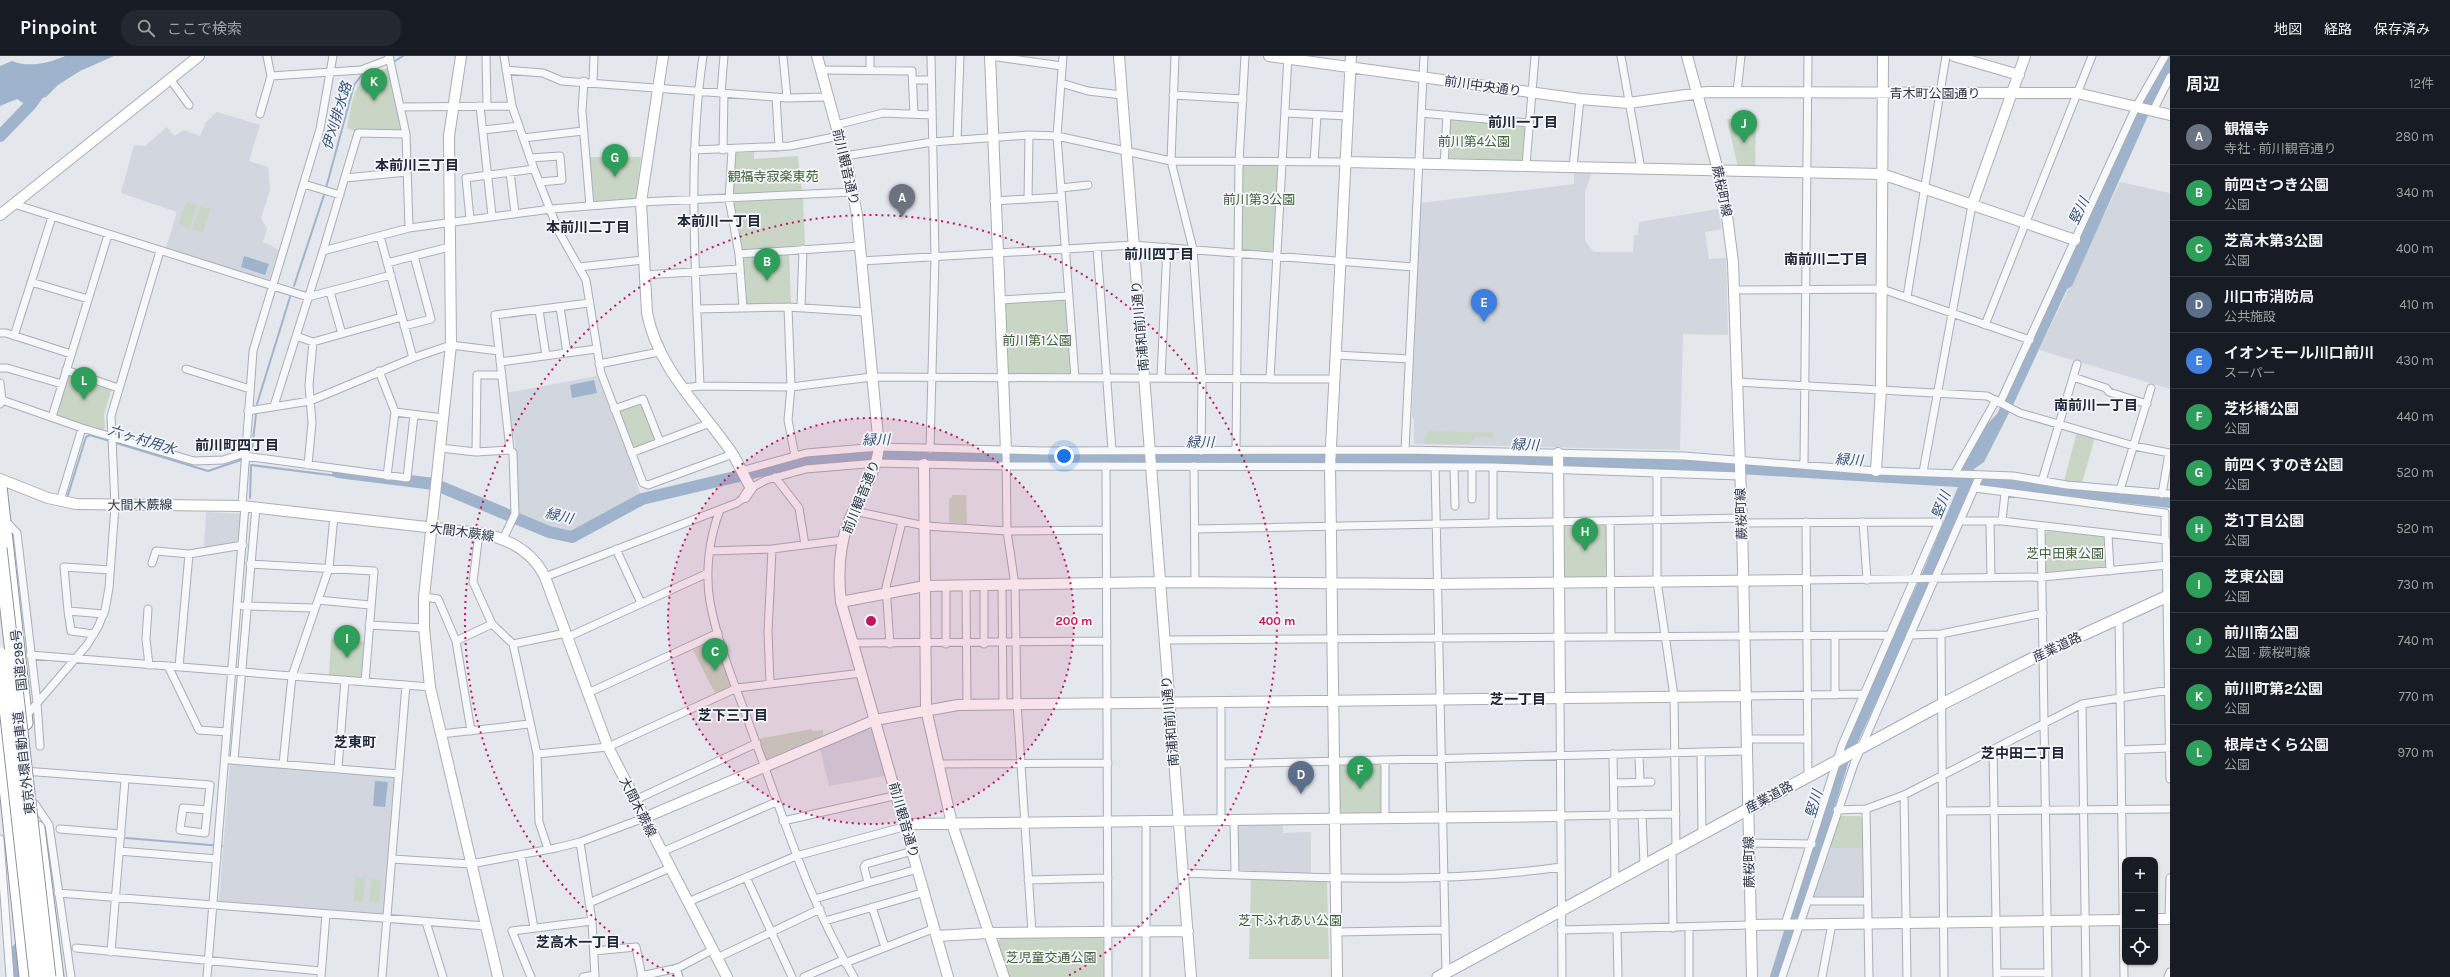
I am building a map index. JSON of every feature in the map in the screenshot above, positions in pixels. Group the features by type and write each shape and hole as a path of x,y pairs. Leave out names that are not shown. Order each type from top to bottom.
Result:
{"highway":[{"name":"国道298号","path":"0,486 35,804 52,893 57,977"},
{"name":"東京外環自動車道","path":"0,548 49,977"},
{"name":"東京外環自動車道","path":"0,654 36,977"},
{"path":"0,730 2,769 26,977"},
{"path":"52,893 62,977"}],"main road":[{"name":"産業道路","path":"1444,976 1561,910 1808,777 1861,746 2043,653 2169,595"}],"street":[{"path":"0,214 200,56"},
{"path":"260,114 271,76 267,56"},
{"path":"207,977 231,671 243,545 245,454 253,410 250,389 253,351 320,129 332,72 333,56"},
{"path":"461,56 452,106 449,136 451,345 424,597 424,628 430,687 498,977"},
{"path":"486,56 483,130 492,216"},
{"path":"504,56 512,106 534,169 559,232 586,280 599,364 614,409 643,483 648,485 733,454"},
{"path":"593,82 594,56"},
{"path":"664,56 641,202 647,313 651,331 659,352 683,388 733,454 751,488"},
{"path":"700,386 692,200 698,91 703,56"},
{"path":"723,150 722,93 724,56"},
{"path":"783,56 787,98"},
{"name":"前川観音通り","path":"817,56 853,192 860,246 878,455 843,540 839,575 841,602 914,851 948,977"},
{"path":"870,56 870,69"},
{"path":"930,56 935,257 930,449"},
{"path":"957,140 960,56"},
{"path":"1032,933 1023,823 1017,703 1015,584 1007,531 1006,450 1000,300 991,137 990,56 1062,66"},
{"path":"1063,56 1057,136 1075,378"},
{"name":"南浦和前川通り","path":"1119,56 1191,977"},
{"path":"1175,56 1171,161 1193,249 1202,378 1201,451"},
{"path":"1236,450 1239,162 1245,56"},
{"name":"前川中央通り","path":"1269,56 1288,57 1531,93 1629,104 1665,100 1698,93"},
{"path":"1337,977 1330,466 1352,56"},
{"path":"1405,450 1424,56"},
{"path":"1526,165 1535,56"},
{"path":"1621,56 1641,169"},
{"name":"蕨桜町線","path":"1687,56 1718,170 1731,235 1735,290 1745,636 1746,751 1752,977"},
{"path":"1737,92 1741,56"},
{"path":"1804,464 1805,172 1808,56"},
{"path":"1876,470 1881,389 1883,56"},
{"path":"1907,297 1946,56"},
{"path":"1954,56 2019,75"},
{"path":"1924,472 1972,205 2025,56"},
{"path":"1985,325 2092,56"},
{"path":"1955,473 1998,401 2030,340 2075,240 2138,107 2165,56"},
{"path":"1270,379 1288,57"},
{"path":"271,76 361,70 389,58 406,134 409,228"},
{"path":"821,70 870,69 912,72 914,114"},
{"path":"506,70 543,73 562,81 584,81 787,98 828,97"},
{"path":"2152,110 2170,78"},
{"path":"170,79 189,105"},
{"path":"913,80 931,80"},
{"path":"584,81 582,109 583,131 590,206"},
{"path":"1061,83 1088,92 1122,95"},
{"name":"青木町公園通り","path":"1698,93 2077,93 2170,115"},
{"path":"1173,95 1243,99"},
{"path":"776,97 779,147"},
{"path":"1573,167 1580,99"},
{"path":"401,107 512,106"},
{"path":"1285,113 1348,116"},
{"path":"1421,113 1529,123"},
{"path":"836,125 874,115 932,115"},
{"path":"1314,162 1317,115"},
{"path":"1444,164 1447,115"},
{"path":"483,130 519,126"},
{"path":"523,138 583,131"},
{"path":"274,406 323,251 358,133 406,134"},
{"path":"844,156 932,142 1029,135 1057,136 1171,161 1419,163 1882,174 2075,240"},
{"path":"1028,199 1029,135"},
{"path":"694,150 732,150 790,146 839,136"},
{"path":"732,150 729,199 739,254 743,308"},
{"path":"530,158 560,156 562,180 540,182"},
{"path":"470,219 466,178 534,169"},
{"path":"345,178 407,172"},
{"path":"510,172 515,214"},
{"path":"304,184 340,195"},
{"path":"1061,188 1088,185"},
{"path":"323,251 409,228 551,209 641,202 853,192"},
{"path":"994,201 1062,198"},
{"path":"14,204 108,235 308,297 390,275"},
{"path":"14,336 52,217"},
{"path":"52,417 108,235"},
{"path":"380,236 413,358"},
{"path":"861,261 1133,245 1413,267"},
{"path":"739,254 803,248 860,246"},
{"path":"388,263 449,247"},
{"path":"1097,247 1112,450"},
{"path":"1161,378 1167,247"},
{"path":"802,307 803,248"},
{"path":"26,716 77,659 94,634 104,614 110,570 115,506 111,416 118,388 160,251"},
{"path":"404,326 431,319 414,256"},
{"path":"579,267 643,260"},
{"path":"644,275 740,269"},
{"path":"31,282 88,299"},
{"path":"1735,290 1882,289 2030,340"},
{"path":"330,292 342,334"},
{"path":"1000,300 1069,296"},
{"path":"503,539 513,517 513,453 510,450 495,315 589,303"},
{"path":"560,307 567,353"},
{"path":"788,307 791,387 788,420 795,456"},
{"path":"697,309 802,307 866,312"},
{"path":"539,310 546,356"},
{"path":"296,336 313,342 402,317"},
{"path":"0,333 71,354"},
{"path":"308,465 312,423 309,385 313,342"},
{"path":"253,410 310,401 380,371 451,345 499,351"},
{"path":"500,362 596,349"},
{"path":"599,364 659,352"},
{"path":"1336,355 1409,359"},
{"path":"2042,481 2077,364"},
{"path":"0,368 8,368 62,384"},
{"path":"186,369 250,389"},
{"path":"66,370 118,388"},
{"path":"380,371 395,412 387,476"},
{"path":"476,452 477,375 502,375"},
{"path":"683,388 700,386 791,387 872,377 1334,379"},
{"path":"2073,377 2106,388 2108,392 2146,404"},
{"path":"743,474 795,456 830,450 878,455 924,464 1006,466 1151,465 1493,467 1657,473 1804,464 1876,470 1955,473 2166,494 2170,453 2134,446 2014,410 1986,396 1737,382"},
{"path":"0,383 1,402 194,461 223,460 245,454 308,465 407,478 414,415"},
{"path":"2120,490 2152,388"},
{"path":"614,409 643,399 660,442"},
{"path":"395,412 443,418"},
{"path":"632,453 710,423"},
{"path":"60,501 82,428"},
{"path":"440,448 476,452 510,450"},
{"path":"545,576 737,503 745,497 751,488 775,477 806,469 878,455 930,449 1149,451 1405,450 1558,453 1740,468"},
{"path":"1558,453 1562,977"},
{"path":"924,464 926,709 952,824 1004,977"},
{"path":"1106,466 1108,977"},
{"path":"1194,466 1195,582"},
{"path":"1435,467 1442,759 1443,876 1446,930 1444,976"},
{"path":"1454,467 1455,506"},
{"path":"1472,467 1472,499"},
{"path":"1493,467 1493,523"},
{"path":"1657,473 1657,582 1674,696 1676,814 1673,928"},
{"path":"1792,924 1808,901 1837,810 1861,746 1960,522 1979,475"},
{"path":"775,477 799,508 805,545"},
{"name":"大間木蕨線","path":"0,479 60,501 86,505 115,506 173,504 244,506 479,533 503,539 529,555 545,576 608,747 727,977"},
{"path":"1975,486 2005,493 2060,498 2165,513 2169,595 2170,779"},
{"path":"2002,522 2005,493"},
{"path":"234,760 246,606 256,507"},
{"path":"720,510 712,530 708,573 710,601 725,659 757,743 776,802 796,856 844,961 854,977"},
{"path":"854,511 925,526 1007,531 1106,530"},
{"path":"282,764 292,676 314,608 329,568 334,516"},
{"path":"4,519 17,533 30,655 37,703 40,746"},
{"path":"1195,529 1657,520 1939,522 1864,694 1838,760 1812,844 1792,924 1782,977"},
{"path":"1610,521 1611,637"},
{"path":"1990,521 1991,578"},
{"path":"890,644 886,587 902,522"},
{"path":"1806,522 1806,696 1808,777"},
{"path":"1863,522 1866,580"},
{"path":"1960,522 2002,522 2167,541"},
{"path":"1993,749 1997,975 2048,975 2043,724 2042,527"},
{"path":"479,533 473,582 492,624 513,644 529,724 537,754 539,822 548,849"},
{"path":"2108,534 2110,571"},
{"path":"710,551 772,550 843,540"},
{"path":"152,563 156,551 190,554 243,545"},
{"path":"616,549 641,603"},
{"path":"770,683 768,632 772,550"},
{"path":"179,667 190,554"},
{"path":"250,564 374,571 370,605 365,682"},
{"path":"841,602 925,586 946,585 1106,584 1160,582 1332,582 1438,584 1743,580 1914,580 2042,577 2168,565"},
{"path":"94,634 71,632 64,567 110,570"},
{"path":"513,644 567,635 708,573"},
{"path":"946,585 946,644"},
{"path":"966,585 967,705"},
{"path":"984,585 984,644"},
{"path":"1002,585 1003,704"},
{"path":"424,597 438,599 456,641 471,731"},
{"path":"318,600 370,605"},
{"path":"237,606 314,608"},
{"path":"148,609 146,638 149,665"},
{"path":"68,611 104,614"},
{"path":"1910,636 1941,634 2043,613"},
{"path":"2119,618 2124,893"},
{"path":"456,641 492,624"},
{"path":"369,625 424,628"},
{"path":"588,693 718,633"},
{"path":"1941,634 1942,773 1944,811 1944,977"},
{"path":"1164,640 1890,635"},
{"path":"1835,636 1836,695"},
{"path":"853,644 984,644 1107,641"},
{"path":"30,655 430,687"},
{"path":"168,666 199,730 227,732"},
{"path":"537,754 608,747 737,688 770,683 862,674"},
{"path":"338,768 345,680"},
{"path":"382,977 406,685"},
{"path":"1837,810 1866,809 1904,795 1942,773 2082,704 2169,690"},
{"path":"392,859 471,864 580,842 644,818 875,720 926,709 967,705 1017,703 1806,696 1864,694"},
{"path":"1221,701 1221,820"},
{"path":"2082,704 2086,977"},
{"path":"441,734 529,724"},
{"path":"1746,739 1807,739"},
{"path":"635,800 757,743"},
{"path":"2121,750 2170,748"},
{"path":"1221,764 1746,751"},
{"path":"1701,752 1702,834"},
{"path":"1613,754 1615,881"},
{"path":"1639,754 1640,782"},
{"path":"224,759 399,774"},
{"path":"1385,760 1385,817"},
{"path":"939,764 1108,763"},
{"path":"2,769 222,787"},
{"path":"111,952 125,780"},
{"path":"1614,783 1651,782"},
{"path":"207,810 182,808 180,830 206,833 210,785"},
{"path":"783,821 898,795"},
{"path":"1904,795 1907,977"},
{"path":"662,852 776,802"},
{"path":"1866,809 1868,977"},
{"path":"1944,811 2122,811 2170,809"},
{"path":"1642,814 1644,866"},
{"path":"688,902 796,856 906,825 1676,814"},
{"path":"1234,820 1235,875"},
{"path":"1146,821 1146,977"},
{"path":"60,829 121,834"},
{"path":"0,839 4,950 10,977"},
{"path":"580,842 592,921 595,976 582,977"},
{"path":"1749,843 1812,844"},
{"path":"119,851 216,859"},
{"path":"868,883 864,867 866,864 914,851"},
{"path":"521,855 534,928"},
{"path":"1183,873 1335,877 1508,875 1561,867"},
{"path":"589,903 670,868"},
{"path":"815,898 918,869"},
{"path":"746,877 792,977"},
{"path":"1028,880 1108,878"},
{"path":"2158,919 2170,919 2170,878"},
{"path":"825,921 925,892"},
{"path":"71,977 52,893 486,926"},
{"path":"1808,901 1867,901"},
{"path":"872,907 885,947"},
{"path":"594,951 636,947 642,976 676,968 714,954 820,909"},
{"path":"76,948 321,974 326,914"},
{"path":"1561,930 1689,928 1792,924 2122,920"},
{"path":"532,977 512,931 592,921"},
{"path":"426,922 443,977"},
{"path":"1822,977 1832,924"},
{"path":"1689,928 1689,977"},
{"path":"1617,929 1618,977"},
{"path":"2124,929 2124,977"},
{"path":"1336,932 1446,930"},
{"path":"804,977 821,974 844,961 936,932 1108,933 1188,931"},
{"path":"676,968 679,977"},
{"path":"2168,977 2170,972"}],"shaded area":[{"path":"217,112 260,125 249,161 268,167 270,190 261,218 267,228 263,242 279,250 269,280 166,248 177,212 121,193 134,145 145,146 167,127 174,136 184,130 200,136 206,122"},
{"path":"1592,171 1585,192 1585,241 1594,252 1633,252 1634,235 1638,235 1639,222 1718,209 1722,229 1705,232 1709,259 1726,258 1728,335 1683,334 1680,450 1414,444 1414,420 1412,416 1420,203 1574,184 1574,172"},
{"path":"2120,182 2170,193 2170,389 2039,350"},
{"path":"597,376 638,480 636,481 641,496 572,534 550,529 517,516 515,441 511,427 507,393"},
{"path":"206,512 244,514 241,544 204,548"},
{"path":"868,729 872,731 885,776 829,786 820,748"},
{"path":"230,762 396,777 385,914 219,901"},
{"path":"1237,824 1283,824 1283,833 1311,832 1311,874 1237,872"},
{"path":"1828,848 1864,848 1865,897 1812,899"}],"green space":[{"path":"389,68 402,128 400,131 355,131 347,128 353,97 361,82 377,71"},
{"name":"前川第4公園","path":"1450,119 1522,125 1525,129 1522,159 1519,162 1447,160"},
{"path":"1727,119 1756,119 1755,167 1738,167"},
{"name":"観福寺寂楽東苑","path":"754,152 754,159 798,156 802,193 731,195 733,156 736,153"},
{"path":"589,157 641,157 636,197 633,200 592,202"},
{"name":"前川第3公園","path":"1246,164 1276,165 1279,169 1274,249 1270,252 1244,250 1240,245 1241,168"},
{"path":"803,198 805,245 744,251 741,249 733,204 734,202"},
{"path":"186,202 197,205 190,228 179,224"},
{"path":"200,206 210,209 203,232 192,229"},
{"path":"789,253 791,304 746,304 742,260 744,257"},
{"name":"前川第1公園","path":"1063,300 1066,303 1072,373 1069,376 1010,376 1006,372 1003,308 1007,303"},
{"path":"71,374 112,388 104,415 105,428 103,430 57,416 68,375"},
{"path":"640,401 657,440 637,448 632,447 619,411"},
{"path":"1428,431 1494,433 1493,438 1476,437 1469,444 1427,444 1424,443"},
{"path":"2077,432 2095,437 2082,483 2064,481"},
{"path":"952,495 966,495 967,524 949,522 949,498 952,498"},
{"path":"1566,523 1605,523 1607,525 1608,574 1604,578 1566,579 1562,576 1562,527"},
{"name":"芝中田東公園","path":"2048,531 2105,537 2108,566 2048,573 2045,571 2045,534"},
{"path":"334,638 365,642 362,677 330,676 331,640"},
{"path":"713,638 717,640 732,683 731,686 715,693 693,650"},
{"path":"812,729 812,731 823,730 823,736 767,759 765,758 758,739"},
{"path":"1379,764 1382,766 1381,814 1342,814 1338,810 1338,768 1341,765"},
{"path":"1840,816 1860,816 1864,820 1864,848 1828,848 1837,819"},
{"path":"355,877 366,878 363,902 353,901"},
{"path":"371,879 381,880 379,903 369,902"},
{"name":"芝下ふれあい公園","path":"1251,879 1327,881 1329,959 1249,959"},
{"name":"芝児童交通公園","path":"1101,937 1103,940 1104,977 1010,977 998,942 1000,938"}],"water":[{"path":"65,56 114,56 80,71 58,85 46,97 23,103 17,99 0,106 0,66 12,61 25,64 38,64"},
{"path":"2167,56 2170,56 2170,72 2155,100 2072,286 2067,289 2013,405 1984,462 1974,469 1966,487 1954,485 1984,427 1997,414 2134,120"},
{"path":"244,256 269,264 265,275 241,267"},
{"path":"594,380 597,393 572,398 570,385"},
{"path":"375,781 388,782 385,807 373,806"}],"waterway":[{"name":"伊刈排水路","path":"395,61 403,56"},
{"name":"伊刈排水路","path":"326,188 354,85 364,72"},
{"path":"0,136 31,104 43,87"},
{"name":"伊刈排水路","path":"294,286 324,195"},
{"name":"伊刈排水路","path":"257,404 290,297"},
{"name":"伊刈排水路","path":"252,450 256,414"},
{"name":"六ヶ村用水","path":"68,495 86,437 90,435 208,471 244,459"},
{"name":"緑川","path":"338,472 434,484 549,532 572,537 642,499 794,463 826,457 873,455 1021,458 1485,459 1657,463 2007,484 2170,502"},
{"path":"250,498 251,465 393,483"},
{"name":"竪川","path":"1776,977 1843,760 1928,575 1969,476"},
{"path":"126,838 222,846"},
{"path":"17,950 19,977"}],"place":[{"name":"前川町第2公園","path":"374,101"},
{"name":"前川南公園","path":"1744,143"},
{"name":"前四くすのき公園","path":"615,177"},
{"name":"観福寺","path":"902,217"},
{"name":"前四さつき公園","path":"767,281"},
{"name":"イオンモール川口前川","path":"1484,322"},
{"name":"根岸さくら公園","path":"84,400"},
{"name":"芝1丁目公園","path":"1585,551"},
{"name":"芝東公園","path":"347,658"},
{"name":"芝高木第3公園","path":"715,671"},
{"name":"芝杉橋公園","path":"1360,789"},
{"name":"川口市消防局","path":"1301,794"}],"district":[{"name":"前川一丁目","path":"1523,122"},
{"name":"本前川三丁目","path":"417,165"},
{"name":"本前川一丁目","path":"719,221"},
{"name":"本前川二丁目","path":"588,227"},
{"name":"前川四丁目","path":"1159,254"},
{"name":"南前川二丁目","path":"1826,259"},
{"name":"南前川一丁目","path":"2096,405"},
{"name":"前川町四丁目","path":"237,445"},
{"name":"芝一丁目","path":"1518,699"},
{"name":"芝下三丁目","path":"733,715"},
{"name":"芝東町","path":"355,742"},
{"name":"芝中田二丁目","path":"2023,753"},
{"name":"芝高木一丁目","path":"578,942"}]}
